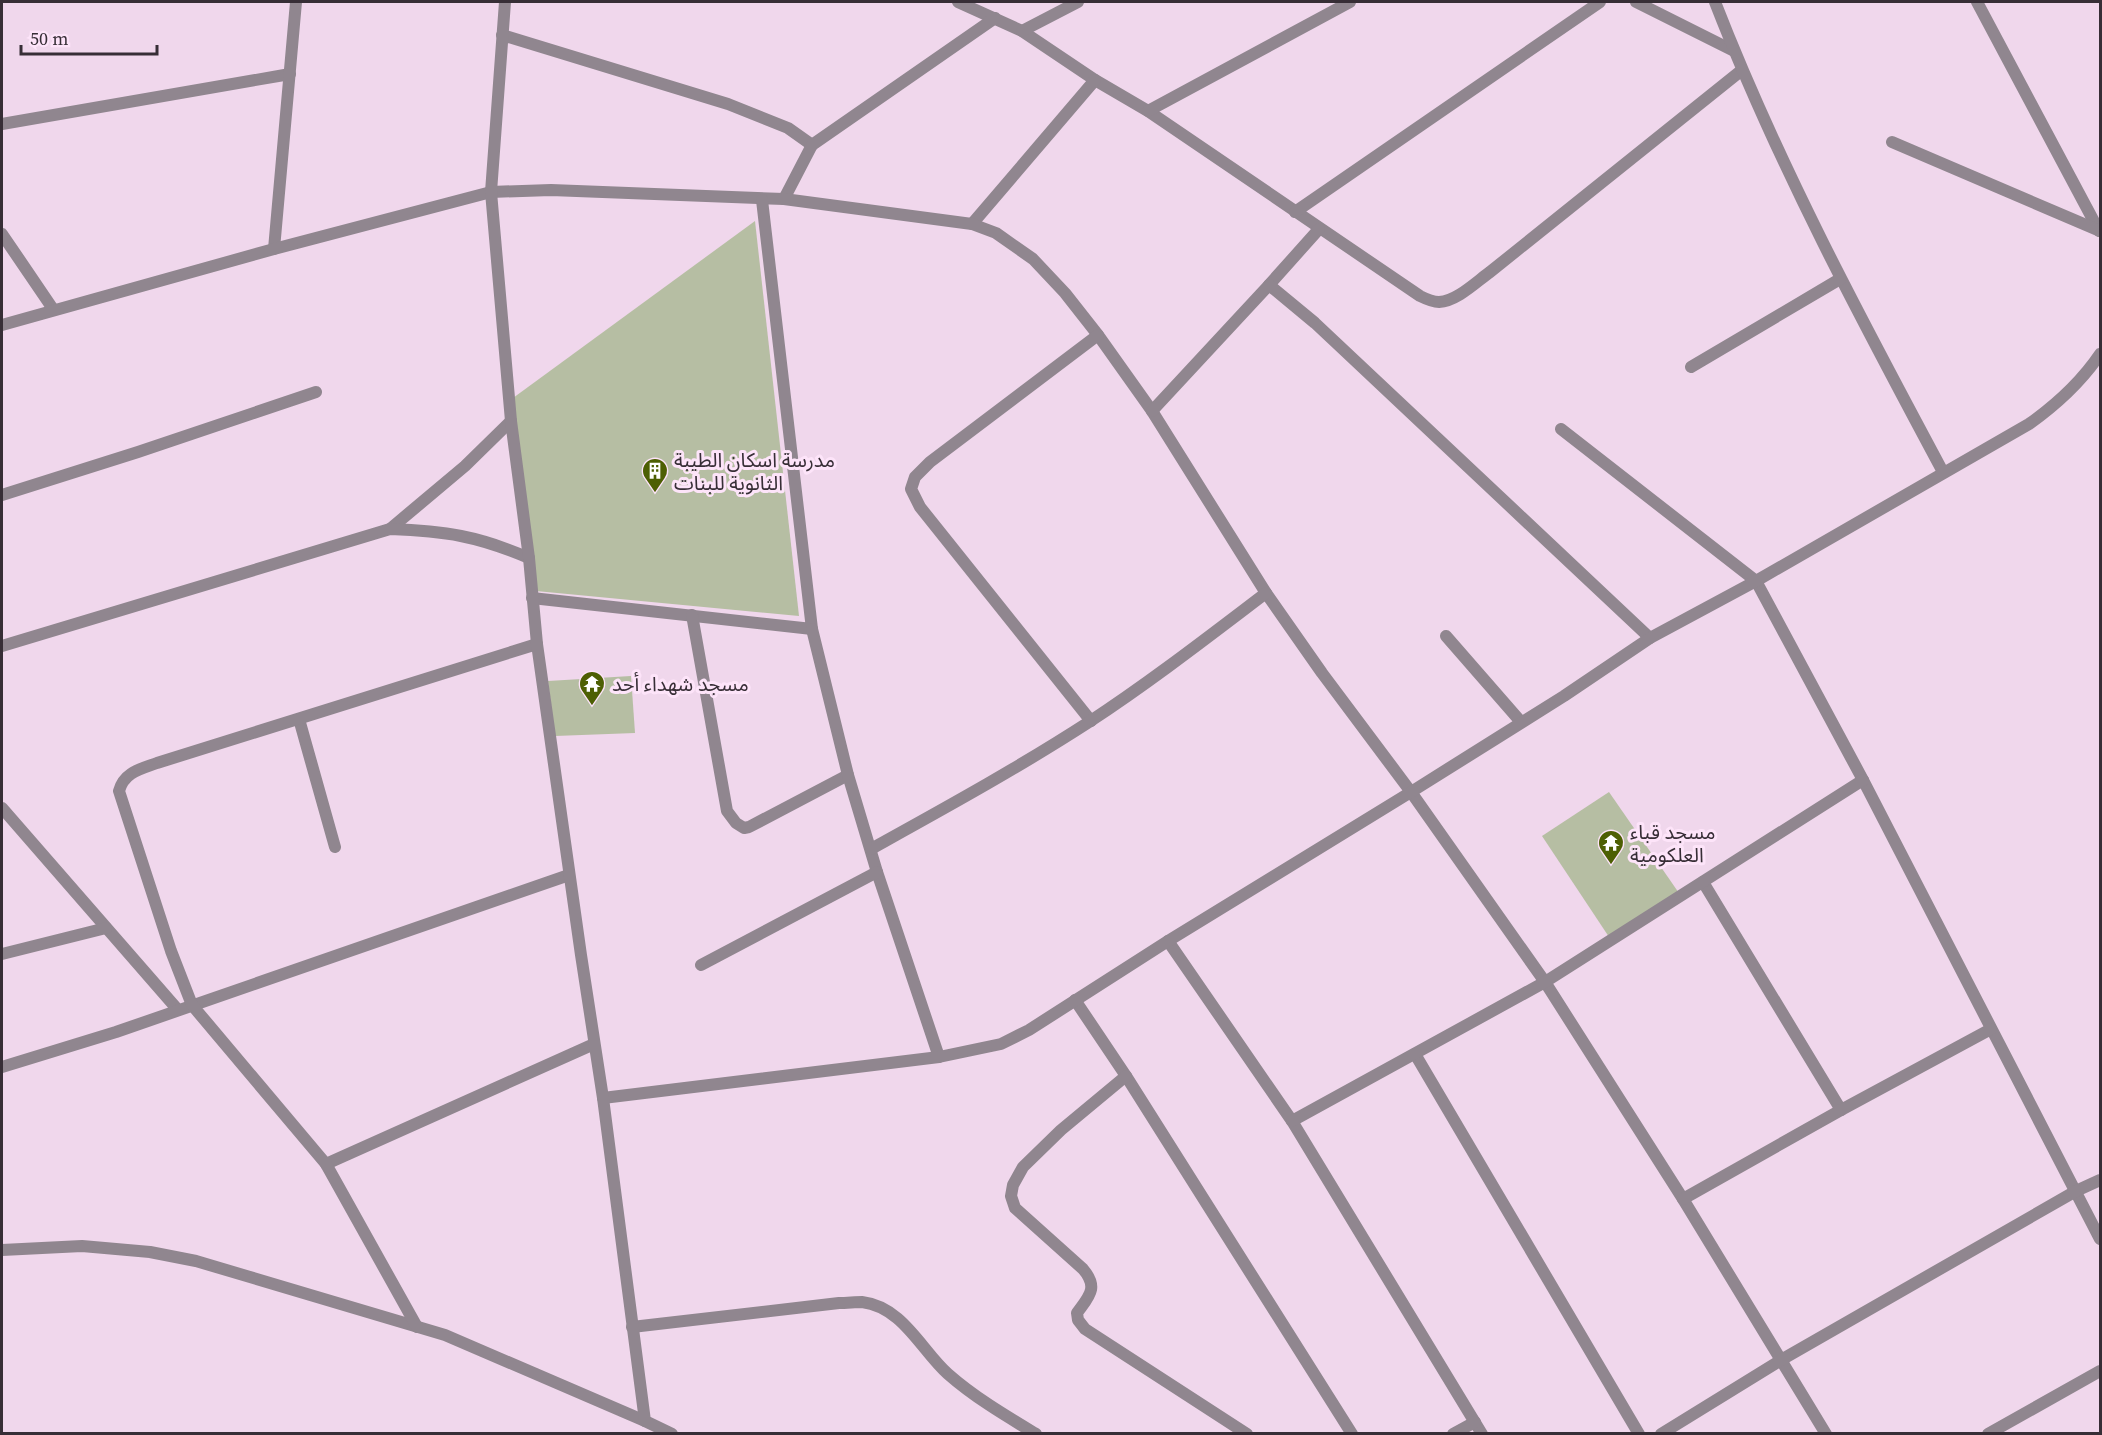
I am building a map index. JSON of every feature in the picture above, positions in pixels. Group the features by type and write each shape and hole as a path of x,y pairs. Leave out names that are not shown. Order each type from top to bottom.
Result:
{"street":[{"path":"274,249 296,2"},
{"path":"505,2 491,192 511,421 537,644 603,1098 645,1421"},
{"path":"958,2 1022,31 1095,80 1148,111 1420,296 1439,302 1452,298 1490,272 1742,70"},
{"path":"1022,31 1078,2"},
{"path":"1148,111 1350,2"},
{"path":"1295,212 1600,2"},
{"path":"1636,2 1734,51"},
{"path":"1715,2 1742,70 1840,279 1943,472"},
{"path":"1977,2 2100,231"},
{"path":"784,199 812,145 995,18"},
{"path":"502,35 728,104 788,128 812,145"},
{"path":"2,124 290,74"},
{"path":"972,224 1095,80"},
{"path":"1892,142 2100,231"},
{"path":"2,325 53,309 491,192 551,190 762,200 784,199 972,224 996,233 1033,259 1065,293 1152,411 1266,593 1322,673 1411,792 1545,982 1683,1199 1826,1434"},
{"path":"762,200 812,629 848,775 939,1057"},
{"path":"1152,411 1319,229"},
{"path":"2,234 53,309"},
{"path":"1690,367 1840,279"},
{"path":"1269,285 1315,322 1650,638"},
{"path":"1091,721 920,507 911,489 915,477 930,462 1098,335"},
{"path":"603,1098 939,1057 1001,1044 1029,1030 1168,941 1411,792 1650,638 1756,581 2029,424 2056,404 2092,366 2100,354"},
{"path":"2,495 315,392"},
{"path":"390,529 465,466 511,421"},
{"path":"1561,429 1756,581 1863,780 2100,1239"},
{"path":"2,646 390,529 463,535 495,544 528,558"},
{"path":"871,849 1091,721 1266,593"},
{"path":"532,598 812,629"},
{"path":"692,615 727,811 736,823 744,828 749,827 848,775"},
{"path":"1446,636 1521,722"},
{"path":"417,1327 326,1164 192,1005 168,942 119,791 122,782 134,772 157,763 537,644"},
{"path":"299,719 335,847"},
{"path":"1292,1121 1545,982 1863,780"},
{"path":"2,808 178,1010"},
{"path":"701,965 878,872"},
{"path":"2,1067 116,1032 569,875"},
{"path":"1703,882 1841,1110"},
{"path":"2,954 106,928"},
{"path":"1168,941 1292,1121 1482,1434"},
{"path":"1075,1000 1126,1076 1352,1434"},
{"path":"1683,1199 1991,1029"},
{"path":"326,1164 594,1044"},
{"path":"1415,1054 1639,1434"},
{"path":"1126,1076 1061,1130 1023,1167 1012,1185 1011,1197 1015,1208 1024,1218 1083,1269 1091,1280 1093,1286 1091,1293 1077,1313 1078,1320 1085,1329 1247,1434"},
{"path":"1661,1434 1781,1360 2076,1191 2100,1180"},
{"path":"2,1250 82,1246 173,1255 466,1343 672,1434"},
{"path":"632,1327 839,1303 862,1302 876,1305 898,1319 949,1375 1036,1434"},
{"path":"1988,1434 2100,1371"},
{"path":"1453,1434 1475,1422"}],"building":[{"name":"مدرسة اسكان الطيبة الثانوية للبنات","path":"755,221 799,616 536,591 513,398"},
{"name":"مسجد شهداء أحد","path":"631,676 635,733 555,736 548,681"},
{"name":"مسجد قباء العلكومية","path":"1609,792 1681,896 1611,940 1542,836"}],"place":[{"name":"مدرسة اسكان الطيبة الثانوية للبنات","path":"655,494"},
{"name":"مسجد شهداء أحد","path":"592,707"},
{"name":"مسجد قباء العلكومية","path":"1611,866"}]}
